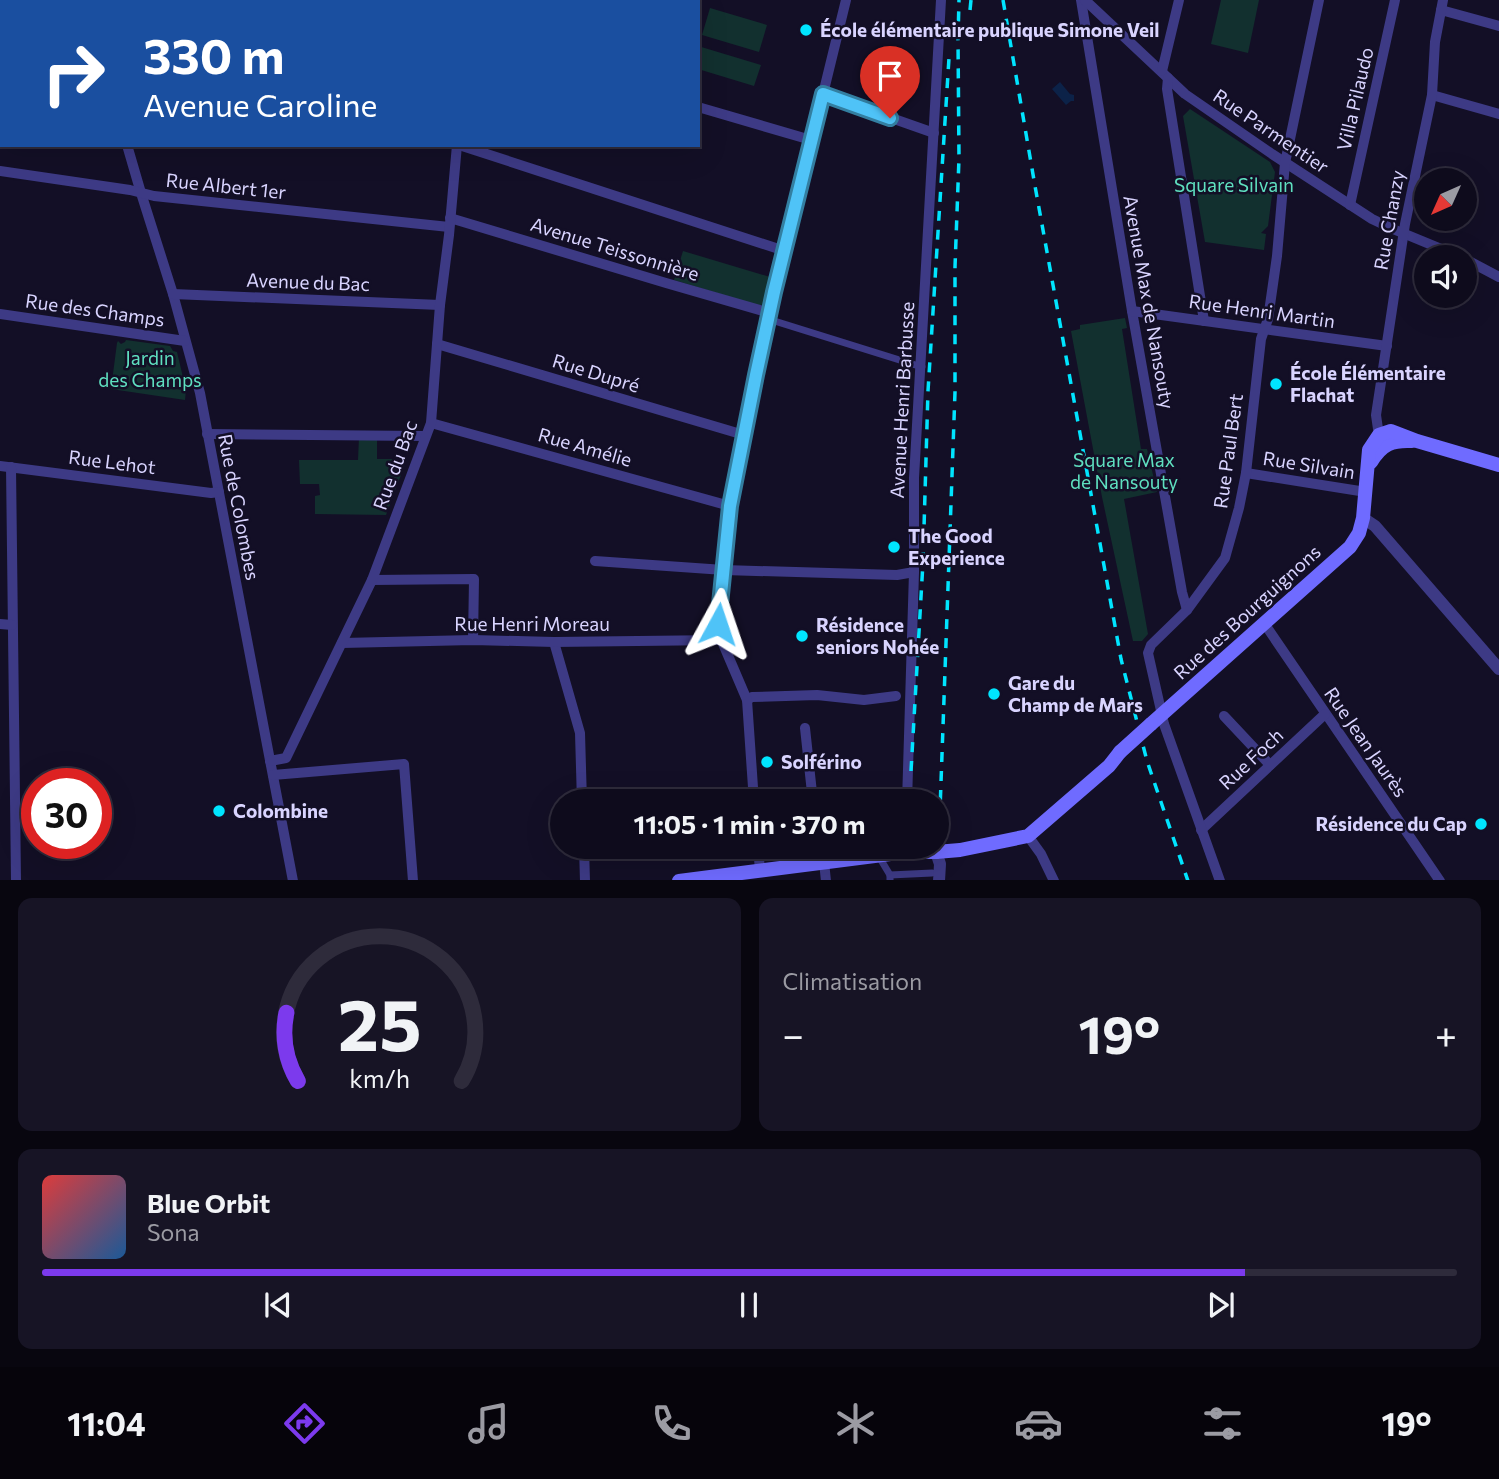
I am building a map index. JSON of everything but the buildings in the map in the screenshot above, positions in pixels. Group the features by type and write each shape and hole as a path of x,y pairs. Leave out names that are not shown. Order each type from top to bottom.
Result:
{"main road":[{"path":"1382,440 1417,441 1499,465"},
{"name":"Rue des Bourguignons","path":"937,867 951,851 1028,836 1350,547 1359,533 1363,518 1368,467 1382,440"},
{"name":"Rue des Bourguignons","path":"678,880 769,873 843,859"}],"street":[{"path":"753,789 747,700 718,632 730,506 769,316 846,0"},
{"name":"Avenue Henri Barbusse","path":"907,789 914,478 941,0"},
{"name":"Rue Parmentier","path":"1083,0 1185,94 1372,219 1431,245"},
{"name":"Avenue Max de Nansouty","path":"1083,0 1132,312 1179,579 1187,610"},
{"path":"1179,0 1165,74 1204,321"},
{"name":"Rue Paul Bert","path":"1156,720 1148,649 1187,610 1225,558 1239,508 1246,473 1261,339 1268,319 1277,256 1285,163 1319,0"},
{"name":"Villa Pilaudo","path":"1350,205 1395,0"},
{"path":"1442,5 1499,26"},
{"name":"Rue Chanzy","path":"1382,440 1376,415 1404,234 1432,95 1435,42 1442,5"},
{"path":"823,94 934,133"},
{"path":"1432,95 1499,114"},
{"path":"700,108 811,140"},
{"name":"Rue de Colombes","path":"128,147 173,293 200,393 293,880"},
{"name":"Rue du Bac","path":"286,758 372,579 431,423 440,305 458,147"},
{"path":"464,147 785,251"},
{"name":"Rue Albert 1er","path":"0,171 154,196 449,223"},
{"name":"Avenue Teissonnière","path":"449,223 666,283 769,316"},
{"name":"Rue Parmentier","path":"1477,265 1499,277"},
{"name":"Avenue du Bac","path":"173,293 440,305"},
{"name":"Rue Henri Martin","path":"1132,312 1387,346"},
{"name":"Rue des Champs","path":"0,314 185,341"},
{"path":"769,316 922,367"},
{"name":"Rue Dupré","path":"437,344 744,435"},
{"name":"Rue Amélie","path":"431,423 730,506"},
{"path":"207,434 424,436"},
{"path":"5,466 12,625 16,880"},
{"name":"Rue Lehot","path":"5,466 219,492"},
{"name":"Rue Silvain","path":"1246,473 1366,492"},
{"path":"1363,518 1375,526 1499,669"},
{"path":"595,561 724,570 898,575 914,572"},
{"path":"372,579 474,579 473,640"},
{"name":"Rue Jean Jaurès","path":"1264,623 1440,880"},
{"path":"0,624 12,625"},
{"name":"Rue Henri Moreau","path":"342,643 721,640"},
{"path":"554,642 580,733 582,789"},
{"path":"747,700 752,697 817,695 864,700 896,696"},
{"name":"Rue Foch","path":"1201,830 1325,714"},
{"path":"1224,716 1270,765"},
{"path":"1156,720 1220,880"},
{"path":"805,728 812,789"},
{"path":"270,761 286,758 288,767 293,772"},
{"path":"273,775 404,764 413,880"},
{"path":"1028,836 1041,853 1054,880"},
{"path":"584,859 585,880"},
{"path":"821,859 826,880"},
{"path":"881,860 890,878 911,877 937,867"}],"green space":[{"path":"1221,0 1259,0 1248,53 1211,44"},
{"path":"710,8 767,25 759,52 702,35"},
{"path":"700,47 761,65 754,86 700,70"},
{"name":"Square Silvain","path":"1190,109 1270,162 1275,172 1268,226 1261,233 1266,234 1264,250 1205,242 1183,116"},
{"path":"683,251 770,277 764,303 760,306 674,280"},
{"name":"Square Max de Nansouty","path":"1125,318 1127,328 1122,329 1141,449 1147,449 1157,492 1124,499 1148,634 1142,641 1133,641 1102,497 1071,331 1080,329 1080,325"},
{"name":"Jardin des Champs","path":"126,340 170,346 177,352 186,390 185,400 111,389 117,343 118,341 121,344"},
{"path":"359,437 377,437 377,459 407,459 386,515 315,514 315,496 320,495 319,484 300,484 299,460 358,460"}],"water":[{"path":"1060,82 1074,95 1074,101 1066,105 1052,89"}],"railway":[{"path":"941,789 955,392 959,0"},
{"path":"970,10 971,0"},
{"path":"1003,0 1121,659 1147,761 1188,880"},
{"path":"911,771 923,562 928,391 949,58"}],"place":[{"name":"École élémentaire publique Simone Veil","path":"806,30"},
{"name":"École Élémentaire Flachat","path":"1276,384"},
{"name":"The Good Experience","path":"894,547"},
{"name":"Résidence seniors Nohée","path":"802,636"},
{"name":"Gare du Champ de Mars","path":"994,694"},
{"name":"Solférino","path":"767,762"},
{"name":"Colombine","path":"219,811"},
{"name":"Résidence du Cap","path":"1481,824"}],"route":[{"path":"718,624 730,506 774,292 823,94 890,118"}]}
